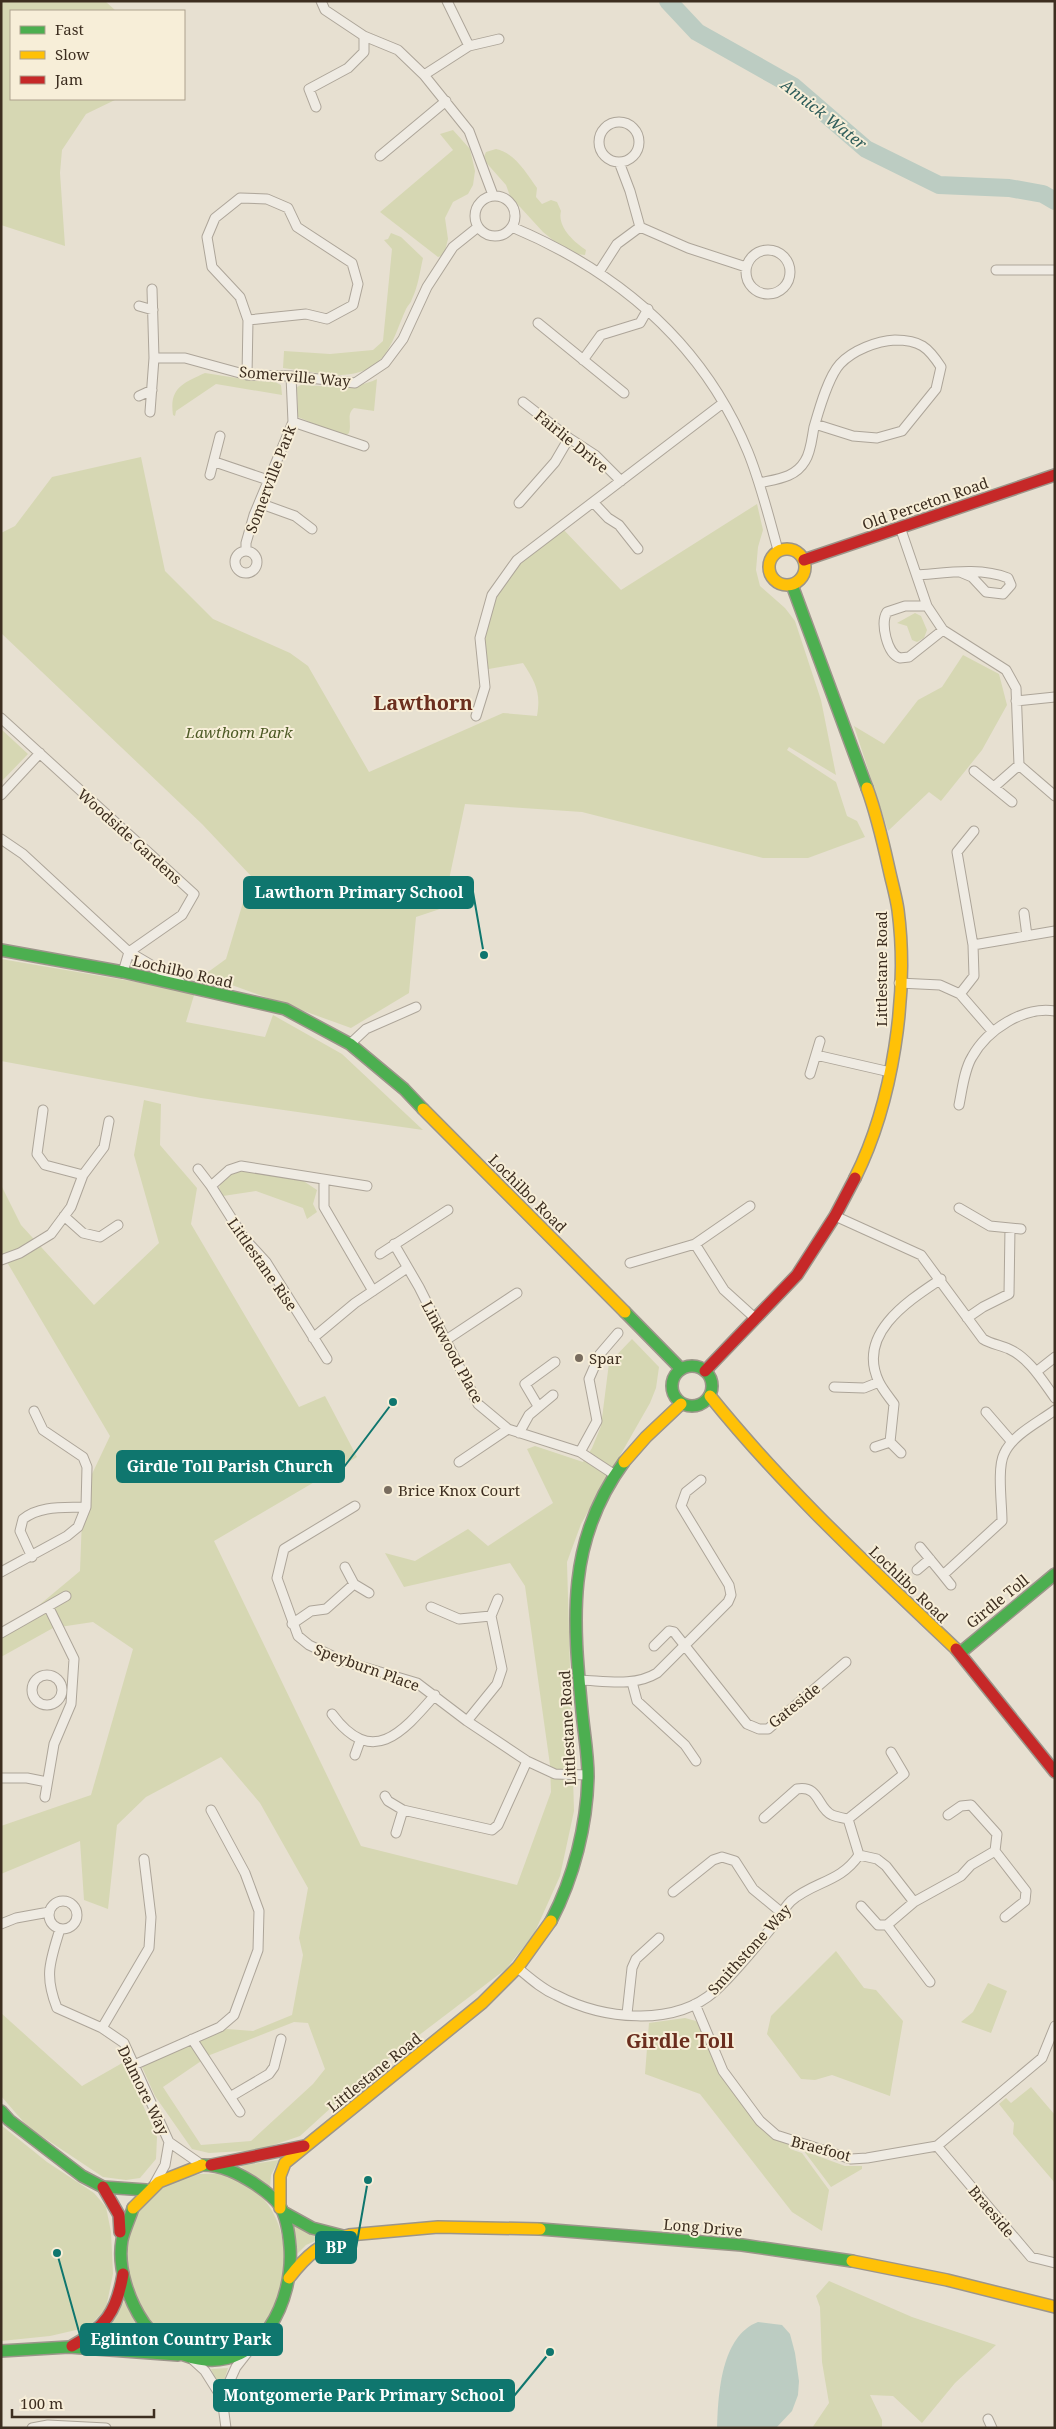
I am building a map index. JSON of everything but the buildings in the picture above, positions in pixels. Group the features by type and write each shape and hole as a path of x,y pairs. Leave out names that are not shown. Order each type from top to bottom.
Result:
{"street":[{"path":"321,1 325,10 364,36 398,50 424,74 469,131 484,165 493,196"},
{"path":"447,1 469,46"},
{"path":"316,107 308,88 348,68 364,52 364,36"},
{"path":"424,74 469,46 499,39"},
{"path":"380,156 446,101"},
{"path":"619,162 634,155 639,139 630,126 619,122 604,129 599,139 604,155 619,162 630,190 640,227"},
{"path":"493,196 507,199 515,212 512,227 502,235 494,236 483,232 478,227 475,218 478,205 488,197 493,196"},
{"path":"247,375 248,320 240,297 212,267 207,237 215,218 240,198 267,198 288,208 297,227 352,263 358,284 353,304 327,319 306,314 248,320"},
{"name":"Somerville Way","path":"154,358 185,358 247,375 291,376 355,383 384,362 403,339 427,287 453,247 478,227"},
{"path":"512,227 541,239 599,272 648,309 705,372 723,402 747,451 759,483 778,550"},
{"path":"640,227 688,248 746,267"},
{"path":"599,272 617,244 640,227"},
{"path":"774,250 781,254 789,265 788,281 781,290 774,294 757,292 748,282 746,267 749,260 758,252 774,250"},
{"path":"996,270 1055,270"},
{"path":"150,412 154,358 152,289"},
{"path":"139,306 152,310"},
{"path":"583,360 601,335 640,323 648,309"},
{"path":"538,323 624,393"},
{"path":"759,483 792,475 806,460 815,424 821,400 839,364 860,350 883,340 912,340 931,351 941,368 936,389 902,431 877,438 853,436 815,424"},
{"name":"Somerville Park","path":"246,551 246,543 259,504 293,422 291,376"},
{"path":"139,396 152,390"},
{"name":"Fairlie Drive","path":"523,402 569,438 595,455 620,481"},
{"path":"476,716 485,687 480,638 492,595 517,560 723,402"},
{"path":"293,422 364,446"},
{"path":"210,475 216,462 220,436"},
{"path":"519,503 555,462 569,438"},
{"path":"216,462 268,480"},
{"name":"Old Perceton Road","path":"804,560 1055,475"},
{"path":"593,502 608,518 619,525 638,549"},
{"path":"259,504 295,516 312,528"},
{"path":"900,527 927,606 943,630 1006,670 1016,688 1019,765 1055,796"},
{"path":"791,549 800,554 804,560 803,576 792,585 779,584 769,572 769,561 778,550 791,549"},
{"path":"917,575 960,572 997,573 1008,578 1011,585 1003,594 986,592 972,577 960,572"},
{"name":"Littlestane Road","path":"706,1371 797,1275 835,1216 866,1155 880,1118 898,1026 898,910 876,813 792,585"},
{"path":"927,606 905,606 887,612 883,618 883,625 892,652 900,658 909,657 943,630"},
{"path":"1016,701 1055,697"},
{"name":"Woodside Gardens","path":"1,718 194,894 182,915 129,952"},
{"path":"1,794 40,753"},
{"path":"994,787 1019,765"},
{"path":"974,771 1012,802"},
{"path":"960,994 974,976 973,945 957,852 974,831"},
{"path":"1,839 24,854 129,952 188,987"},
{"path":"1024,913 1027,936"},
{"path":"973,945 1055,931"},
{"name":"Lochilbo Road","path":"1,950 123,972 285,1009 350,1044 404,1089 681,1369"},
{"path":"123,972 129,952"},
{"path":"899,983 940,984 960,994 993,1032"},
{"path":"350,1044 366,1029 416,1007"},
{"path":"959,1105 971,1058 993,1032 1031,1011 1055,1011"},
{"path":"810,1074 820,1041"},
{"path":"816,1054 890,1072"},
{"path":"43,1110 37,1154 45,1165 83,1175"},
{"path":"1,1260 20,1253 51,1234 71,1206 83,1175 104,1147 110,1120"},
{"path":"211,1186 229,1170 241,1166 289,1173 324,1181 367,1186"},
{"name":"Littlestane Rise","path":"198,1169 244,1238 266,1262 327,1359"},
{"path":"324,1181 324,1207 373,1291"},
{"path":"630,1263 695,1244 750,1206"},
{"path":"959,1208 990,1226 1021,1229"},
{"path":"380,1254 448,1210"},
{"path":"64,1216 83,1233 100,1236 118,1225"},
{"path":"835,1216 921,1255 941,1279 966,1318 983,1339 994,1345 1008,1348 1020,1356 1036,1372 1055,1398"},
{"path":"966,1318 1009,1294 1010,1228"},
{"name":"Linkwood Place","path":"394,1244 478,1404 508,1429 580,1452 616,1475"},
{"path":"695,1244 724,1290 756,1319"},
{"path":"313,1338 354,1303 407,1268"},
{"path":"890,1442 894,1404 879,1382 874,1366 877,1340 887,1322 901,1306 941,1279"},
{"path":"446,1340 518,1293"},
{"path":"580,1452 597,1420 590,1379 600,1354 618,1333"},
{"path":"1036,1372 1055,1356"},
{"path":"538,1406 525,1384 554,1362"},
{"path":"694,1366 706,1371 711,1380 705,1401 694,1407 677,1399 671,1388 673,1378 681,1369 694,1366"},
{"path":"834,1387 864,1388 879,1382"},
{"path":"519,1433 529,1415 553,1395"},
{"name":"Littlestane Road","path":"289,2278 290,2258 281,2210 280,2176 285,2163 468,2015 519,1969 545,1931 561,1902 575,1866 588,1775 575,1602 583,1546 597,1504 616,1475 677,1399"},
{"name":"Lochlibo Road","path":"705,1401 734,1426 847,1545 960,1653 1055,1772"},
{"path":"943,1576 1002,1521 1002,1466 1004,1453 1012,1442 1055,1410"},
{"path":"1,1572 32,1557 78,1527 86,1507 87,1467 83,1457 43,1430 34,1411"},
{"path":"986,1412 1012,1442"},
{"path":"459,1462 508,1429"},
{"path":"876,1446 890,1442"},
{"path":"890,1442 901,1453"},
{"path":"580,1680 632,1682 647,1679 657,1673 728,1602 731,1595 729,1585 681,1506 686,1492 700,1480"},
{"name":"Speyburn Place","path":"355,1506 284,1549 277,1578 292,1624 298,1636 309,1645 343,1660 417,1683 468,1722 527,1761 555,1774 588,1775"},
{"path":"32,1557 20,1531 23,1519 33,1512 42,1509 86,1507"},
{"path":"920,1547 951,1585"},
{"path":"917,1570 930,1559"},
{"path":"345,1567 354,1584 369,1593"},
{"name":"Girdle Toll","path":"960,1653 967,1645 1055,1574"},
{"path":"292,1624 311,1611 326,1609 354,1584"},
{"path":"1,1633 48,1608 66,1596"},
{"path":"468,1722 497,1684 502,1669 491,1616 498,1599"},
{"path":"431,1607 459,1618 491,1616"},
{"path":"45,1797 54,1744 71,1704 74,1659 48,1608"},
{"name":"Gateside","path":"654,1646 669,1632 674,1632 747,1724 768,1729 846,1662"},
{"path":"632,1682 637,1700 685,1745 696,1760"},
{"path":"332,1714 342,1728 360,1741 380,1742 394,1735 418,1715 435,1695"},
{"path":"60,1699 71,1704"},
{"path":"355,1755 360,1741"},
{"path":"848,1820 904,1774 891,1752"},
{"path":"385,1796 388,1801 403,1810 492,1830 498,1825 527,1761"},
{"path":"1,1778 27,1778 47,1782"},
{"path":"764,1818 797,1789 804,1788 811,1790 831,1815 848,1820"},
{"path":"948,1816 961,1806 971,1805 997,1834 996,1851 1026,1891 1025,1901 1005,1917"},
{"path":"134,2065 220,2027 234,2015 258,1950 259,1912 245,1873 211,1810"},
{"path":"396,1833 403,1810"},
{"path":"848,1820 859,1855 877,1860 886,1866 914,1902"},
{"path":"861,1906 878,1925 887,1925 914,1902 960,1876 972,1865 996,1851"},
{"name":"Smithstone Way","path":"519,1969 539,1986 571,2002 595,2009 627,2014 665,2014 695,2004 714,1991 770,1930 782,1913 802,1893 850,1869 859,1855"},
{"path":"673,1892 713,1860 722,1857 735,1861 753,1889 782,1913"},
{"path":"102,2028 149,1948 150,1917 144,1859"},
{"path":"63,1901 73,1905 78,1916 74,1926 60,1930 52,1924 49,1912 52,1905 63,1901"},
{"path":"1,1924 16,1918 49,1912"},
{"path":"887,1925 930,1982"},
{"name":"Dalmore Way","path":"60,1930 50,1964 49,1988 57,2008 102,2028 124,2043 169,2142 206,2165"},
{"path":"627,2014 632,1968 636,1958 658,1938"},
{"name":"Braefoot","path":"695,2004 724,2071 748,2107 776,2135 851,2159 937,2146"},
{"path":"937,2146 1042,2058 1055,2026"},
{"path":"192,2039 240,2112"},
{"path":"230,2097 269,2074 274,2067 281,2039"},
{"path":"1,2111 9,2120 82,2176 103,2187 150,2187"},
{"name":"Dalmore Way","path":"150,2187 165,2165 169,2142"},
{"name":"Littlestane Road","path":"150,2187 182,2169 304,2146"},
{"name":"Braeside","path":"937,2146 1030,2257 1055,2263"},
{"path":"206,2165 229,2169 246,2178 269,2194 281,2210"},
{"path":"103,2187 119,2215 120,2260 130,2298 140,2318 156,2337 178,2355"},
{"path":"121,2239 124,2225 133,2206 150,2187"},
{"name":"Long Drive","path":"281,2210 312,2228 343,2236"},
{"name":"Long Drive","path":"289,2278 302,2259 319,2247 343,2236 407,2228 504,2227 719,2243 811,2255 907,2272 1055,2307"},
{"path":"69,2347 89,2338 112,2315 120,2297 123,2274"},
{"path":"1,2351 69,2347 178,2355 193,2360 213,2362 241,2356 265,2336 274,2323 289,2278"},
{"path":"226,2428 222,2398 236,2368 249,2350"},
{"path":"193,2360 205,2371 222,2398"},
{"path":"219,2428 223,2415"},
{"path":"32,2428 48,2425 106,2428"}],"green space":[{"path":"1,1 105,1 115,10 10,10 10,100 115,100 86,114 62,150 60,173 65,246 1,225"},
{"path":"453,130 470,149 475,171 473,185 468,194 453,202 445,218 448,239 444,255 438,257 380,212 453,150 440,134"},
{"path":"496,149 503,151 520,164 537,188 536,197 542,204 551,200 557,202 561,211 560,217 564,228 576,243 586,250 585,255 576,254 554,241 543,232 510,196 506,185 483,159 486,152"},
{"path":"391,233 401,237 423,258 411,302 385,354 368,369 356,373 334,375 283,368 284,351 330,354 373,350 383,341 392,249 384,240 388,239"},
{"path":"205,373 275,382 281,385 282,395 216,384 176,411 175,416 173,415 173,398 179,388"},
{"path":"377,379 374,411 354,408 350,413 349,433 344,437 298,417 297,387 301,385 349,386 368,383"},
{"name":"Lawthorn Park","path":"141,457 165,571 213,619 290,653 308,666 369,772 503,713 537,716 538,694 531,676 523,663 483,670 480,638 492,595 517,560 561,527 621,590 757,504 763,530 758,547 756,570 760,586 785,608 795,621 821,700 836,775 789,747 787,750 836,782 847,816 857,821 865,837 808,858 763,858 582,812 465,804 443,908 416,917 409,993 351,1028 204,975 226,959 251,876 202,824 1,633 1,533 15,526 52,477"},
{"path":"915,613 921,616 927,630 924,638 917,642 912,640 907,626 897,623"},
{"path":"963,655 999,674 1007,705 982,750 941,801 929,792 888,831 854,726 884,744 918,700 942,687"},
{"path":"1,729 28,754 1,782"},
{"path":"1,959 195,992 186,1022 265,1037 273,1015 342,1054 423,1130 201,1098 1,1061"},
{"path":"144,1100 161,1104 160,1145 197,1188 191,1224 299,1407 325,1396 357,1457 214,1541 361,1846 517,1885 551,1792 550,1765 525,1586 510,1563 404,1587 385,1553 415,1561 468,1529 488,1546 553,1503 527,1449 535,1446 583,1462 592,1448 601,1426 609,1363 632,1339 659,1367 656,1388 650,1403 581,1524 567,1562 574,1811 560,1876 534,1934 506,1969 368,2074 300,2136 259,2150 209,2153 192,2149 155,2096 142,2067 218,2031 227,2029 253,2031 292,2015 303,1955 299,1938 308,1888 260,1803 221,1757 146,1797 117,1825 108,1909 84,1900 80,1841 1,1874 1,1826 91,1795 133,1649 93,1622 53,1628 1,1657 1,1637 80,1571 83,1493 110,1436 1,1252 1,1185 21,1225 94,1305 159,1243 134,1155","holes":["294,2022 308,2023 325,2069 313,2084 251,2141 201,2145 163,2087 210,2055"]},
{"path":"238,1169 302,1180 317,1190 313,1204 317,1212 307,1219 303,1208 256,1191 223,1196 219,1188 221,1182"},
{"path":"836,1951 864,1988 876,1990 903,2021 890,2096 832,2075 815,2080 801,2079 767,2034 771,2016"},
{"path":"988,1983 1007,1991 991,2033 961,2022 973,2012"},
{"path":"1,2013 82,2086 124,2062 157,2137 156,2159 140,2178 126,2180 103,2177 28,2127 1,2096"},
{"path":"685,2018 696,2021 702,2029 764,2131 776,2140 790,2145 790,2149 802,2153 829,2190 822,2231 792,2212 700,2094 645,2074 649,2023"},
{"path":"1031,2087 1055,2115 1055,2183 1013,2134 1014,2123 999,2104 1006,2098 1011,2103"},
{"path":"1,2125 47,2162 94,2193 106,2207 111,2232 113,2274 106,2308 89,2327 50,2336 1,2341"},
{"path":"804,2151 845,2166 862,2166 862,2169 831,2187"},
{"path":"279,2160 271,2175 270,2188 240,2166"},
{"path":"200,2174 230,2176 247,2184 261,2196 279,2226 284,2260 283,2278 278,2296 266,2322 260,2330 248,2342 231,2351 198,2354 169,2341 146,2316 132,2284 128,2250 136,2217 160,2190"},
{"path":"293,2225 320,2239 306,2245 295,2256"},
{"path":"829,2281 912,2317 996,2345 955,2383 922,2423 893,2396 870,2395 882,2420 882,2428 812,2428 829,2403 822,2362 820,2307 816,2296"},
{"path":"124,2301 141,2329 157,2348 87,2344 109,2326"},
{"path":"228,2368 221,2390 211,2369"}],"shaded area":[{"path":"758,2322 782,2325 790,2334 799,2381 798,2395 792,2411 776,2428 717,2428 721,2383 729,2353 736,2340 746,2329"}],"waterway":[{"name":"Annick Water","path":"668,1 697,32 793,86 866,149 939,185 1009,188 1043,194 1055,201"}],"traffic: fast":[{"path":"792,585 867,788"},
{"path":"1,950 123,972 285,1009 350,1044 404,1089 423,1109"},
{"path":"625,1312 681,1369"},
{"path":"696,1366 703,1369 709,1375 712,1386 711,1394 703,1403 696,1406 688,1406 681,1403 673,1394 672,1382 675,1375 684,1367 696,1366"},
{"path":"551,1921 573,1869 582,1832 587,1794 587,1760 577,1645 576,1613 578,1582 583,1551 592,1521 605,1492 624,1462"},
{"path":"960,1653 1055,1574"},
{"path":"1,2111 9,2120 82,2176 103,2187 146,2190"},
{"path":"133,2208 122,2240 121,2262 129,2294 144,2323 168,2347 190,2357 221,2360 240,2354 257,2342 270,2327 280,2309 290,2267 287,2226 280,2206 262,2189 230,2170 202,2165"},
{"path":"283,2212 312,2228 343,2236"},
{"path":"540,2229 742,2245 852,2261"},
{"path":"1,2351 69,2347 178,2355"}],"traffic: slow":[{"path":"787,549 794,550 800,554 804,560 805,567 804,574 800,580 794,584 787,585 780,584 774,580 770,574 769,567 770,560 774,554 780,550 787,549"},
{"path":"855,1178 868,1148 888,1082 895,1047 901,977 901,943 897,905 880,828 867,788"},
{"path":"423,1109 625,1312"},
{"path":"710,1396 738,1430 798,1495 860,1558 956,1649"},
{"path":"624,1462 646,1437 681,1404"},
{"path":"280,2208 280,2176 285,2163 482,2003 518,1967 551,1921"},
{"path":"133,2208 159,2182 202,2165"},
{"path":"289,2278 301,2263 315,2251 330,2241 349,2235 438,2227 540,2229"},
{"path":"852,2261 947,2280 1055,2307"}],"traffic: jam":[{"path":"804,560 1055,475"},
{"path":"705,1371 797,1275 835,1216 855,1178"},
{"path":"956,1649 1055,1772"},
{"path":"211,2165 304,2146"},
{"path":"103,2187 119,2215 120,2232"},
{"path":"72,2346 93,2332 108,2317 117,2298 123,2274"}],"place":[{"name":"Lawthorn Primary School","path":"484,955"},
{"name":"Spar","path":"579,1358"},
{"name":"Girdle Toll Parish Church","path":"393,1402"},
{"name":"Brice Knox Court","path":"388,1490"},
{"name":"BP","path":"368,2180"},
{"name":"Eglinton Country Park","path":"57,2253"},
{"name":"Montgomerie Park Primary School","path":"550,2352"}],"district":[{"name":"Lawthorn","path":"423,702"},
{"name":"Girdle Toll","path":"680,2040"}]}
